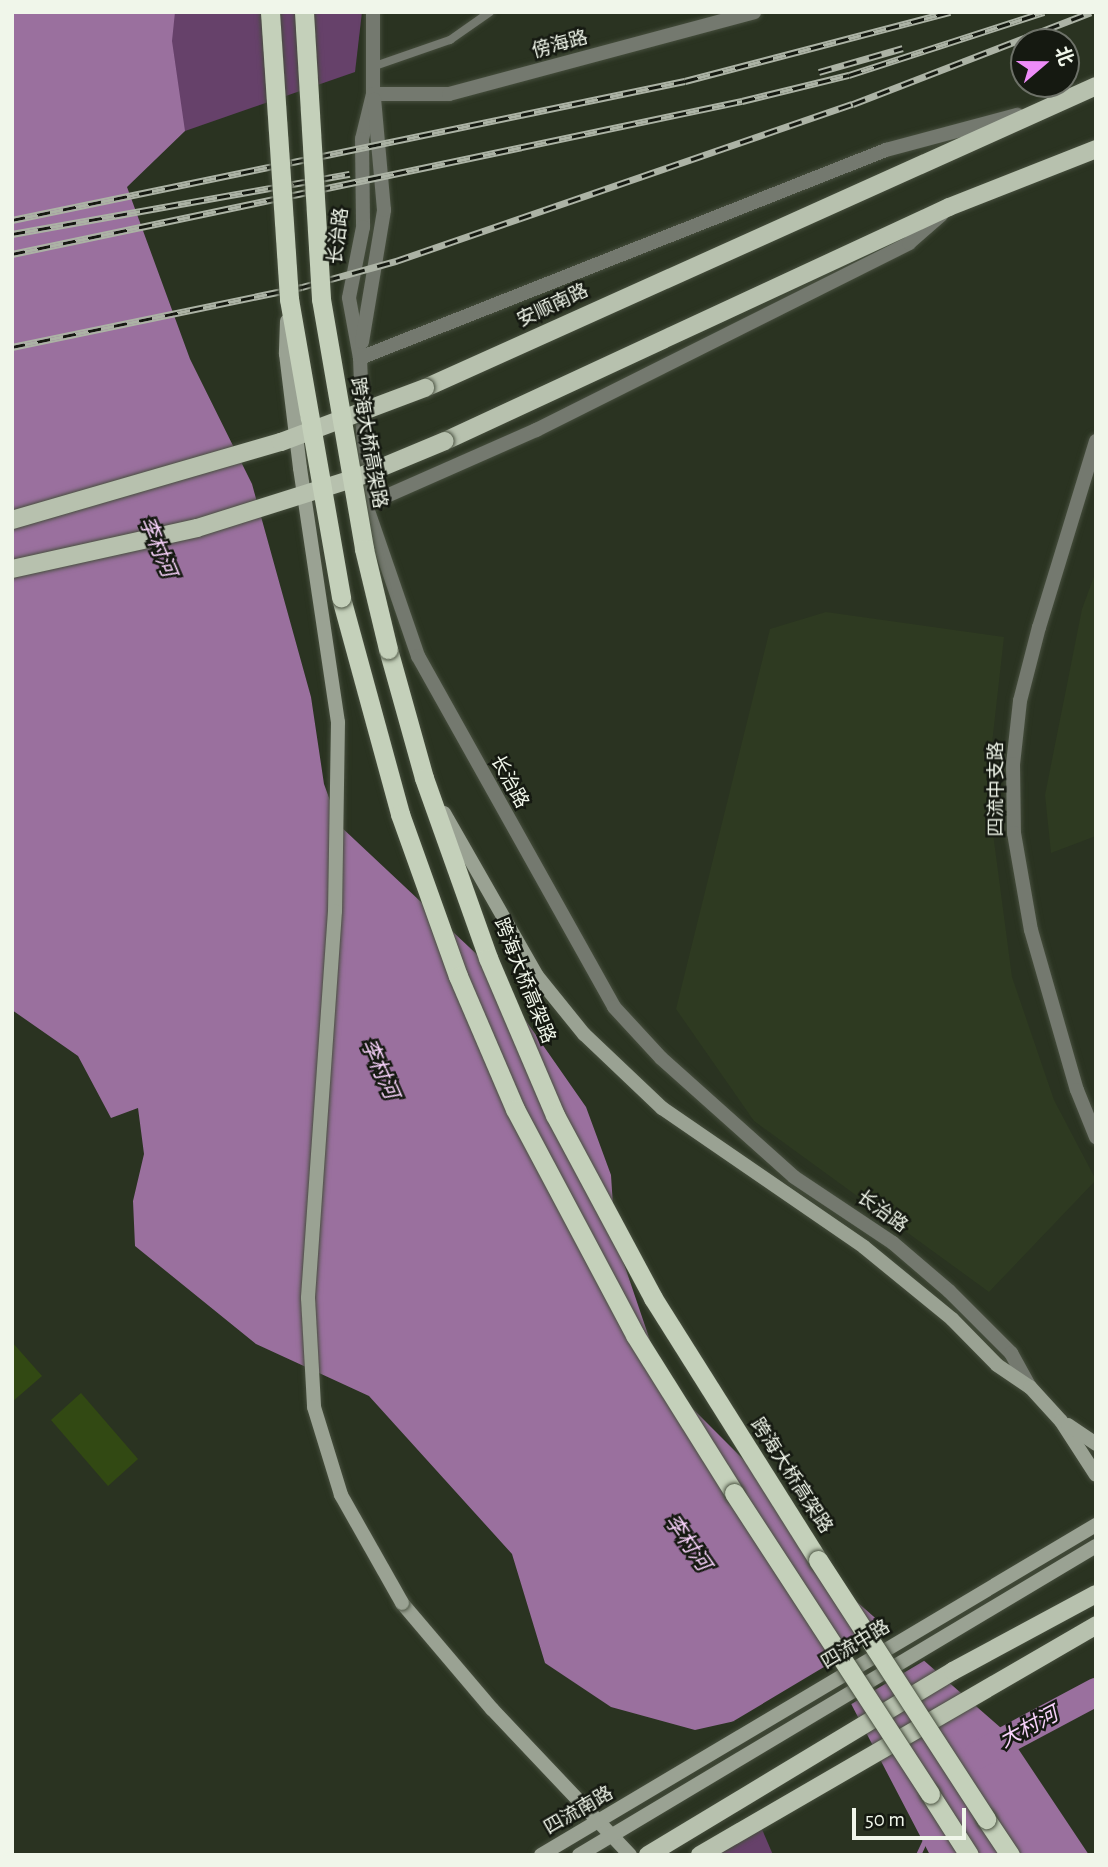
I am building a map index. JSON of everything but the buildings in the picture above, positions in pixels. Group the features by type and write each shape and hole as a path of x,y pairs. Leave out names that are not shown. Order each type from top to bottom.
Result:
{"highway":[{"path":"270,12 289,299 318,480 363,685 400,814 458,976 515,1109 635,1335 969,1855"},
{"name":"跨海大桥高架路","path":"303,12 315,229 333,384 364,550 424,778 488,958 595,1194 709,1390 1010,1855"}],"main road":[{"name":"安顺南路","path":"12,520 281,442 425,388 1031,111 1096,86"},
{"path":"12,569 197,528 343,482 445,441 949,207 1096,149"},
{"path":"1051,167 1096,164"},
{"path":"289,299 287,366 338,722 335,911 308,1298 314,1407 341,1495 402,1603 492,1709 615,1834 630,1855"},
{"path":"424,778 537,976 584,1034 662,1108 902,1277 997,1365 1030,1387 1061,1421 1096,1475"},
{"path":"1061,1421 1096,1444"},
{"name":"四流中路","path":"635,1799 1096,1525"},
{"name":"四流中路","path":"645,1815 1093,1547"},
{"path":"648,1855 953,1671 1096,1594"},
{"path":"700,1855 1096,1625"},
{"name":"四流南路","path":"541,1855 635,1799"},
{"name":"四流南路","path":"579,1855 645,1815"}],"street":[{"name":"长治路","path":"373,12 373,94 362,139 363,228 349,298 360,358 366,505 418,656 614,1007 687,1083 794,1177 893,1243 949,1291 1011,1353 1030,1387"},
{"name":"傍海路","path":"373,94 449,94 754,12"},
{"path":"360,358 384,210 381,133 373,94"},
{"path":"360,358 886,150 1031,111"},
{"path":"366,505 536,430 909,243 949,207"},
{"name":"四流中支路","path":"1096,441 1039,627 1020,701 1013,764 1014,833 1031,930 1077,1090 1096,1136"}],"lane":[{"path":"372,67 450,40 491,12"}],"shaded area":[{"path":"12,12 362,12 355,72 185,131 12,163"},
{"path":"1096,571 1096,836 1051,853 1045,795 1082,609"},
{"path":"826,612 1004,637 987,788 1012,977 1054,1100 1096,1180 989,1292 754,1121 676,1009 770,629"},
{"path":"761,1827 773,1855 717,1855"}],"water":[{"name":"李村河","path":"12,12 175,12 172,41 185,131 127,187 190,359 252,484 311,697 324,784 339,825 485,962 586,1107 611,1175 615,1237 663,1379 777,1493 817,1567 1009,1735 1089,1855 930,1855 847,1696 695,1730 611,1707 545,1663 512,1554 369,1396 256,1344 135,1246 133,1201 144,1154 138,1108 111,1118 78,1056 12,1010"}],"pier":[{"path":"891,1627 927,1659 848,1706 845,1700 732,1722"}],"waterway":[{"name":"大村河","path":"978,1755 1096,1692"},
{"path":"918,1855 925,1840"}],"railway":[{"path":"12,220 685,81 950,12"},
{"path":"12,254 742,101 849,75 1044,12"},
{"path":"12,347 302,287 396,261 853,104 1091,12"},
{"path":"819,72 903,48"},
{"path":"12,234 350,174"}]}
